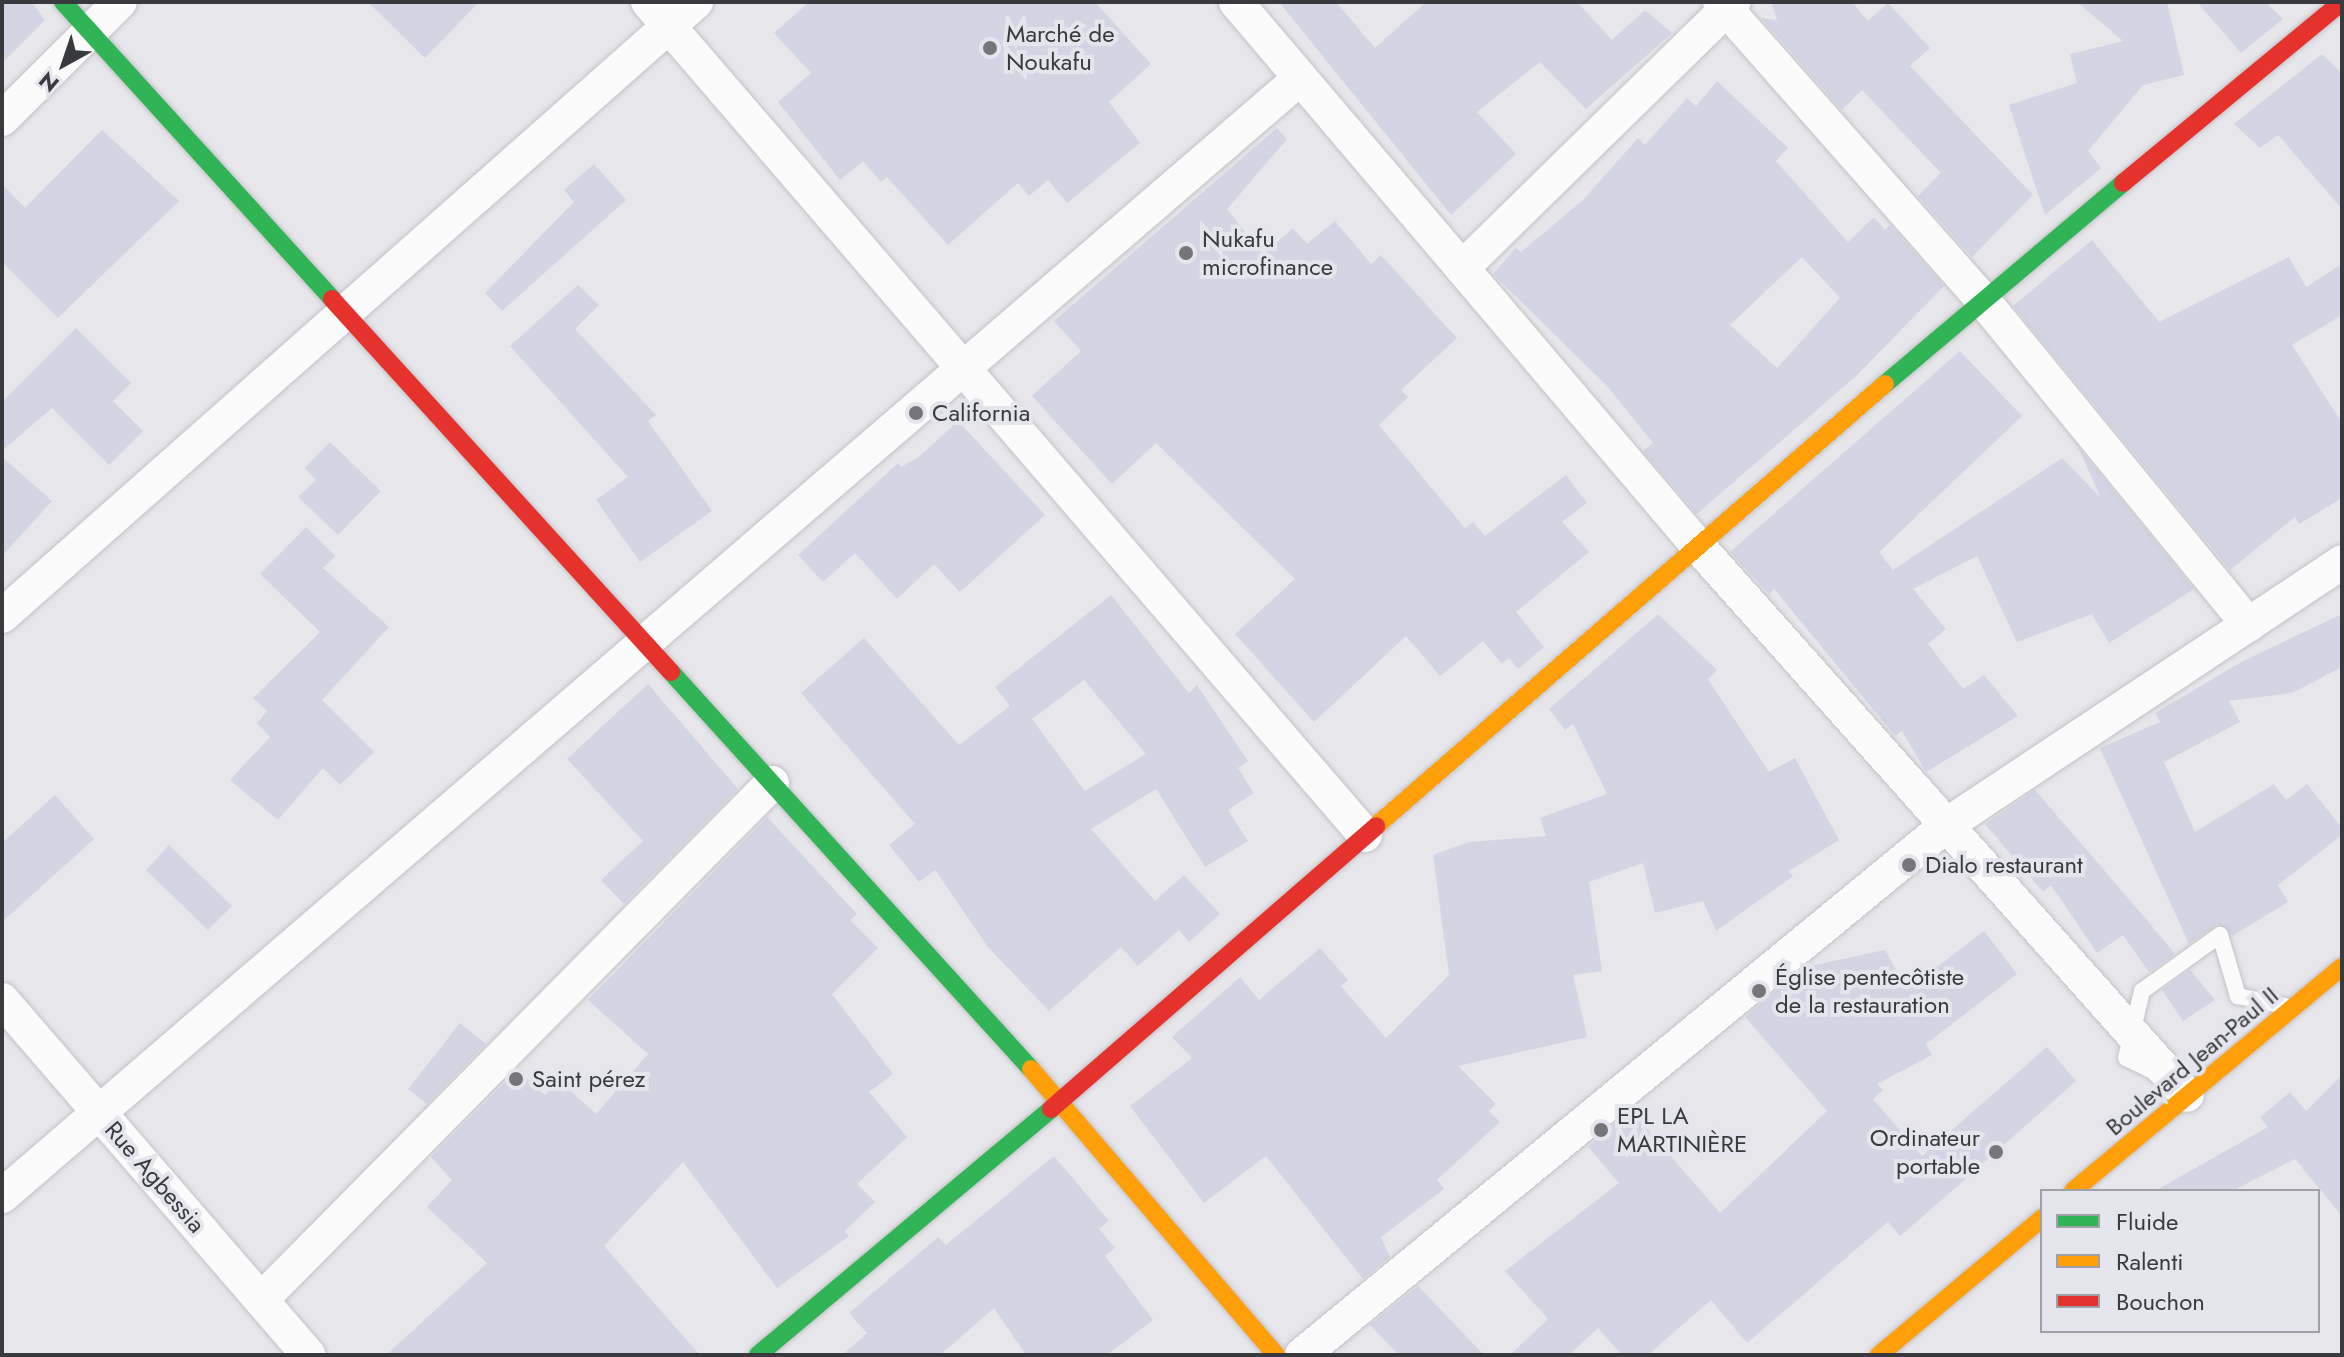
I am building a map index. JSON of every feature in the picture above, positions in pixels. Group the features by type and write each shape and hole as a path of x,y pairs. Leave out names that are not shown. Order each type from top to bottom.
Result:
{"street":[{"path":"63,2 1060,1101 1276,1355"},
{"path":"2,119 120,2"},
{"path":"2,616 349,314 658,14 696,2"},
{"path":"1236,2 1298,80 1698,546 2190,1092"},
{"path":"758,1355 1060,1101 1982,299 2342,2"},
{"path":"1462,268 1726,4 1982,299 2249,625"},
{"path":"658,14 959,370 1365,835"},
{"path":"2,1196 642,639 1298,80"},
{"path":"1302,1355 1948,824 2342,562"},
{"path":"261,1300 772,783"},
{"name":"Boulevard Jean-Paul II","path":"2075,1189 2342,967"},
{"name":"Rue Agbessia","path":"2,1000 308,1355"},
{"path":"1879,1355 2040,1220"}],"lane":[{"path":"2190,1092 2126,1058 2142,991 2220,935 2238,996 2294,1008"}],"building":[{"path":"2,2 32,2 45,20 2,63"},
{"path":"368,2 479,2 425,58"},
{"path":"809,2 1095,2 1151,64 1109,102 1140,143 1067,203 1048,180 1029,196 1018,183 948,245 887,177 881,182 863,161 840,180 778,102 811,73 774,33"},
{"path":"1279,2 1336,2 1375,48 1426,2 1577,2 1612,40 1645,10 1672,33 1586,109 1540,62 1477,112 1516,154 1451,215"},
{"path":"1771,2 1852,2 1868,21 1888,3 1930,48 1910,66 2033,195 1972,257 1918,196 1941,173 1862,90 1842,110 1761,18 1777,20"},
{"path":"2077,2 2167,2 2184,75 2143,85 2088,151 2101,168 2045,215 2009,105 2077,83 2070,54 2123,41"},
{"path":"2197,2 2265,2 2283,19 2241,53"},
{"path":"2322,54 2342,73 2342,209 2278,135 2260,148 2234,124"},
{"path":"1717,81 1788,148 1776,161 1848,242 1874,217 1885,230 1890,225 1944,286 1857,375 1697,514 1643,451 1653,443 1608,387 1493,274 1516,248 1521,252 1584,199 1638,138 1645,145 1687,98 1696,106","holes":["1802,257 1840,298 1777,368 1730,325"]},
{"path":"1277,128 1287,139 1227,209 1263,255 1293,228 1307,244 1335,221 1371,264 1381,255 1457,338 1401,390 1408,397 1379,425 1465,528 1473,522 1485,536 1566,475 1587,503 1562,522 1589,552 1516,612 1544,647 1518,669 1509,658 1502,664 1483,641 1440,676 1406,636 1314,722 1235,634 1295,579 1156,443 1112,484 1032,396 1081,351 1054,321"},
{"path":"102,130 179,201 58,318 2,262 2,184 25,208"},
{"path":"594,164 626,200 502,311 485,293 574,202 564,190"},
{"path":"2092,240 2159,322 2289,257 2306,287 2342,264 2342,315 2292,345 2342,423 2342,498 2299,524 2295,517 2230,570 2013,306"},
{"path":"578,285 599,305 575,329 656,415 648,421 712,511 640,562 596,500 628,477 510,346"},
{"path":"76,328 131,383 113,401 143,431 109,465 52,408 2,451 2,402"},
{"path":"1960,351 2022,416 1879,552 1893,570 2062,458 2101,498 2078,447 2194,589 2109,643 2092,614 2017,642 1977,556 1913,589 1946,629 1928,644 1963,689 1984,675 2018,716 1926,772 1902,731 1895,736 1774,589 1769,594 1730,552"},
{"path":"958,421 1045,515 960,592 934,564 897,599 855,553 823,582 798,555 898,463 901,467 919,457"},
{"path":"330,442 381,491 338,535 298,497 316,480 305,468"},
{"path":"2,457 52,501 2,556"},
{"path":"306,527 335,556 323,568 389,627 322,700 374,752 340,785 323,768 278,820 230,780 270,737 257,723 267,711 253,698 320,632 260,574"},
{"path":"1111,595 1189,693 1197,685 1248,761 1238,768 1254,793 1228,810 1248,841 1205,867 1156,789 1091,829 1155,901 1184,875 1220,914 1189,942 1179,930 1138,966 1121,947 1049,1011 988,947 935,870 919,882 889,845 915,824 801,693 864,638 959,745 1010,706 995,687","holes":["1084,680 1146,754 1085,791 1032,719"]},
{"path":"1658,614 1717,670 1708,679 1769,772 1795,758 1839,840 1789,871 1793,876 1716,931 1703,901 1655,913 1643,863 1589,882 1602,971 1573,975 1587,1037 1458,1066 1496,1104 1489,1111 1500,1122 1437,1180 1444,1189 1381,1237 1390,1257 1363,1279 1266,1156 1204,1203 1130,1106 1192,1058 1172,1037 1240,977 1259,1000 1320,948 1348,980 1341,986 1386,1038 1449,975 1433,855 1469,842 1546,836 1540,818 1607,794 1573,724 1565,730 1549,709"},
{"path":"2342,614 2342,667 2292,693 2229,701 2240,722 2164,762 2195,832 2274,784 2286,800 2307,784 2342,828 2342,835 2278,885 2288,902 2232,936 2218,924 2189,944 2100,748 2160,722 2155,713 2243,661"},
{"path":"648,684 738,789 624,904 601,880 643,841 567,759"},
{"path":"2035,790 2175,954 2149,972 2123,935 2097,953 2051,885 2043,892 1985,824"},
{"path":"55,795 94,839 2,922 2,843"},
{"path":"767,817 857,914 850,920 878,948 832,994 893,1074 869,1092 907,1137 857,1184 875,1202 845,1231 849,1236 777,1288 683,1162 604,1246 700,1355 386,1355 487,1263 427,1207 452,1180 431,1157 517,1070 545,1095 559,1080 596,1114 648,1054 588,1000"},
{"path":"169,845 232,906 208,930 146,870"},
{"path":"1984,931 2017,974 1926,1044 1932,1055 1877,1084 1883,1090 1873,1099 1922,1156 2047,1047 2076,1081 1900,1236 1888,1222 1747,1343 1711,1300 1648,1355 1622,1355 1598,1328 1569,1355 1510,1355 1548,1319 1505,1271 1619,1183 1588,1147 1631,1110 1720,1213 1827,1111 1745,1017 1805,967 1885,950 1907,990"},
{"path":"2190,970 2215,1000 2183,1021 2162,990"},
{"path":"460,1023 486,1044 427,1104 408,1089"},
{"path":"2342,1075 2342,1216 2295,1159 2236,1189 2159,1189 2268,1127 2260,1117 2290,1092 2306,1111"},
{"path":"1054,1156 1109,1221 1099,1229 1115,1248 1105,1256 1153,1320 1107,1355 1026,1355 994,1308 940,1355 842,1355 867,1333 849,1313 938,1237 946,1245"},
{"path":"1418,1286 1484,1355 1399,1355 1370,1325"}],"traffic: fast":[{"path":"63,2 332,299"},
{"path":"1885,384 2123,183"},
{"path":"671,672 1031,1069"},
{"path":"758,1355 1051,1109"}],"traffic: slow":[{"path":"1376,826 1885,384"},
{"path":"2075,1189 2342,967"},
{"path":"1031,1069 1276,1355"},
{"path":"1879,1355 2040,1220"}],"traffic: jam":[{"path":"2123,183 2342,2"},
{"path":"332,299 671,672"},
{"path":"1051,1109 1376,826"}],"place":[{"name":"Marché de Noukafu","path":"990,48"},
{"name":"Nukafu microfinance","path":"1186,253"},
{"name":"California","path":"916,413"},
{"name":"Dialo restaurant","path":"1909,865"},
{"name":"Église pentecôtiste de la restauration","path":"1759,991"},
{"name":"Saint pérez","path":"516,1079"},
{"name":"EPL LA MARTINIÈRE","path":"1601,1130"},
{"name":"Ordinateur portable","path":"1996,1152"}]}
